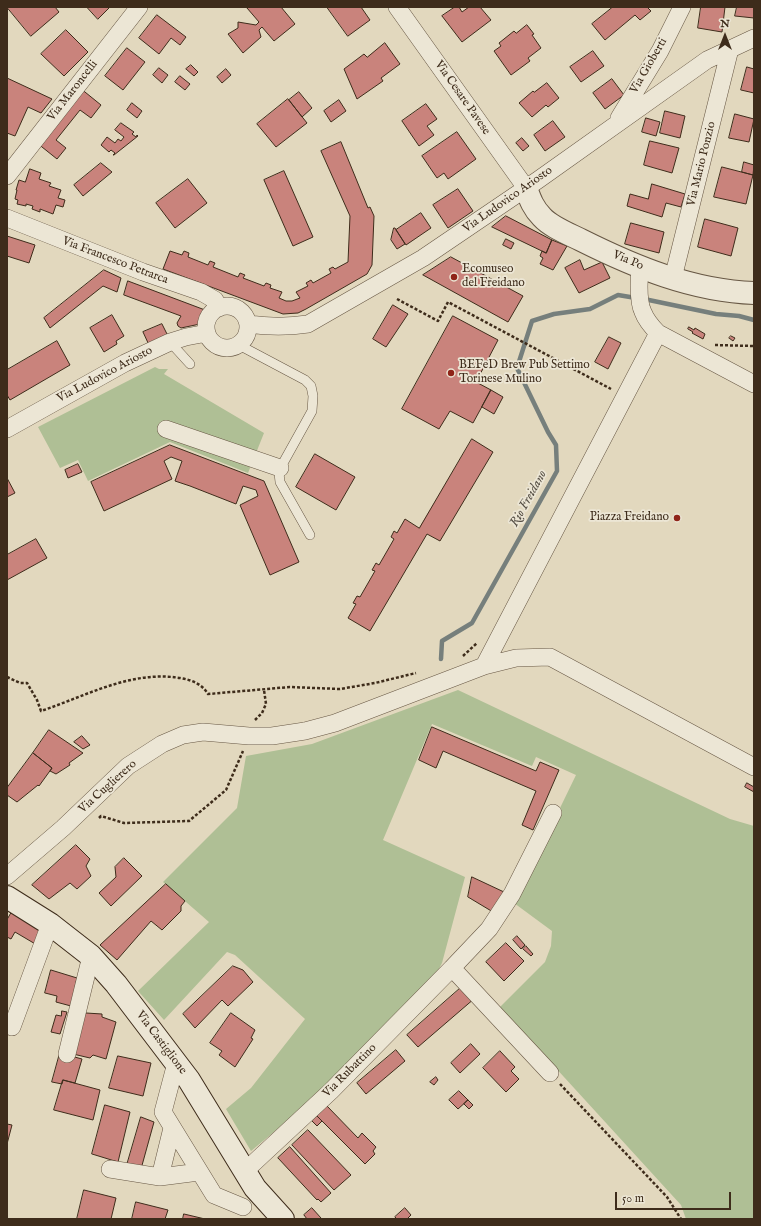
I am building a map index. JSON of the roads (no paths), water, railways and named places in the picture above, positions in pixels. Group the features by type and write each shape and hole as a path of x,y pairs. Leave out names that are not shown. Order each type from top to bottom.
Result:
{"main road":[{"name":"Via Po","path":"526,188 533,207 543,218 561,230 606,252 640,267 674,278 716,289 754,293"},
{"name":"Via Castiglione","path":"7,897 50,924 91,956 116,984 189,1080 250,1180 283,1219"}],"street":[{"name":"Via Maroncelli","path":"7,176 139,7"},
{"name":"Via Cesare Pavese","path":"397,7 526,188"},
{"name":"Via Gioberti","path":"614,124 660,51 682,7"},
{"name":"Via Ludovico Ariosto","path":"248,324 268,327 289,327 308,324 423,258 526,188 614,124 708,60 754,38"},
{"name":"Via Mario Ponzio","path":"674,278 730,49"},
{"name":"Via Francesco Petrarca","path":"7,218 143,272 201,292 215,300 219,308"},
{"path":"640,267 640,298 642,311 650,325 658,333 754,384"},
{"path":"227,306 234,307 241,311 246,317 248,324 248,332 245,340 232,348 224,348 216,345 207,333 206,326 208,318 213,312 219,308 227,306"},
{"name":"Via Ludovico Ariosto","path":"7,429 125,363 170,342 207,333"},
{"path":"484,666 658,333"},
{"path":"166,429 280,468"},
{"name":"Via Cuglierero","path":"7,876 63,828 128,766 162,744 183,735 203,732 249,736 279,735 306,731 335,723 484,666 516,658 550,656 754,767"},
{"name":"Via Rubattino","path":"242,1213 250,1180 331,1091 489,929 512,894 553,813"},
{"path":"12,1026 50,924"},
{"path":"67,1054 91,956"},
{"path":"452,968 550,1073"},
{"path":"176,1064 163,1112 214,1195 242,1213"},
{"path":"160,1177 172,1128"},
{"path":"110,1169 160,1177 199,1172"}],"lane":[{"path":"170,342 190,364"},
{"path":"239,345 305,380 311,386 313,396 312,411 280,468 279,473 280,482 310,535"}],"waterway":[{"name":"Rio Freidano","path":"441,659 442,641 472,623 557,471 556,445 548,432 517,368 532,321 554,314 590,309 618,295 636,298"},
{"name":"Rio Freidano","path":"644,299 716,314 739,316 754,320"}],"place":[{"name":"Ecomuseo del Freidano","path":"454,277"},
{"name":"BEFeD Brew Pub Settimo Torinese Mulino","path":"451,373"},
{"name":"Piazza Freidano","path":"677,518"}]}
